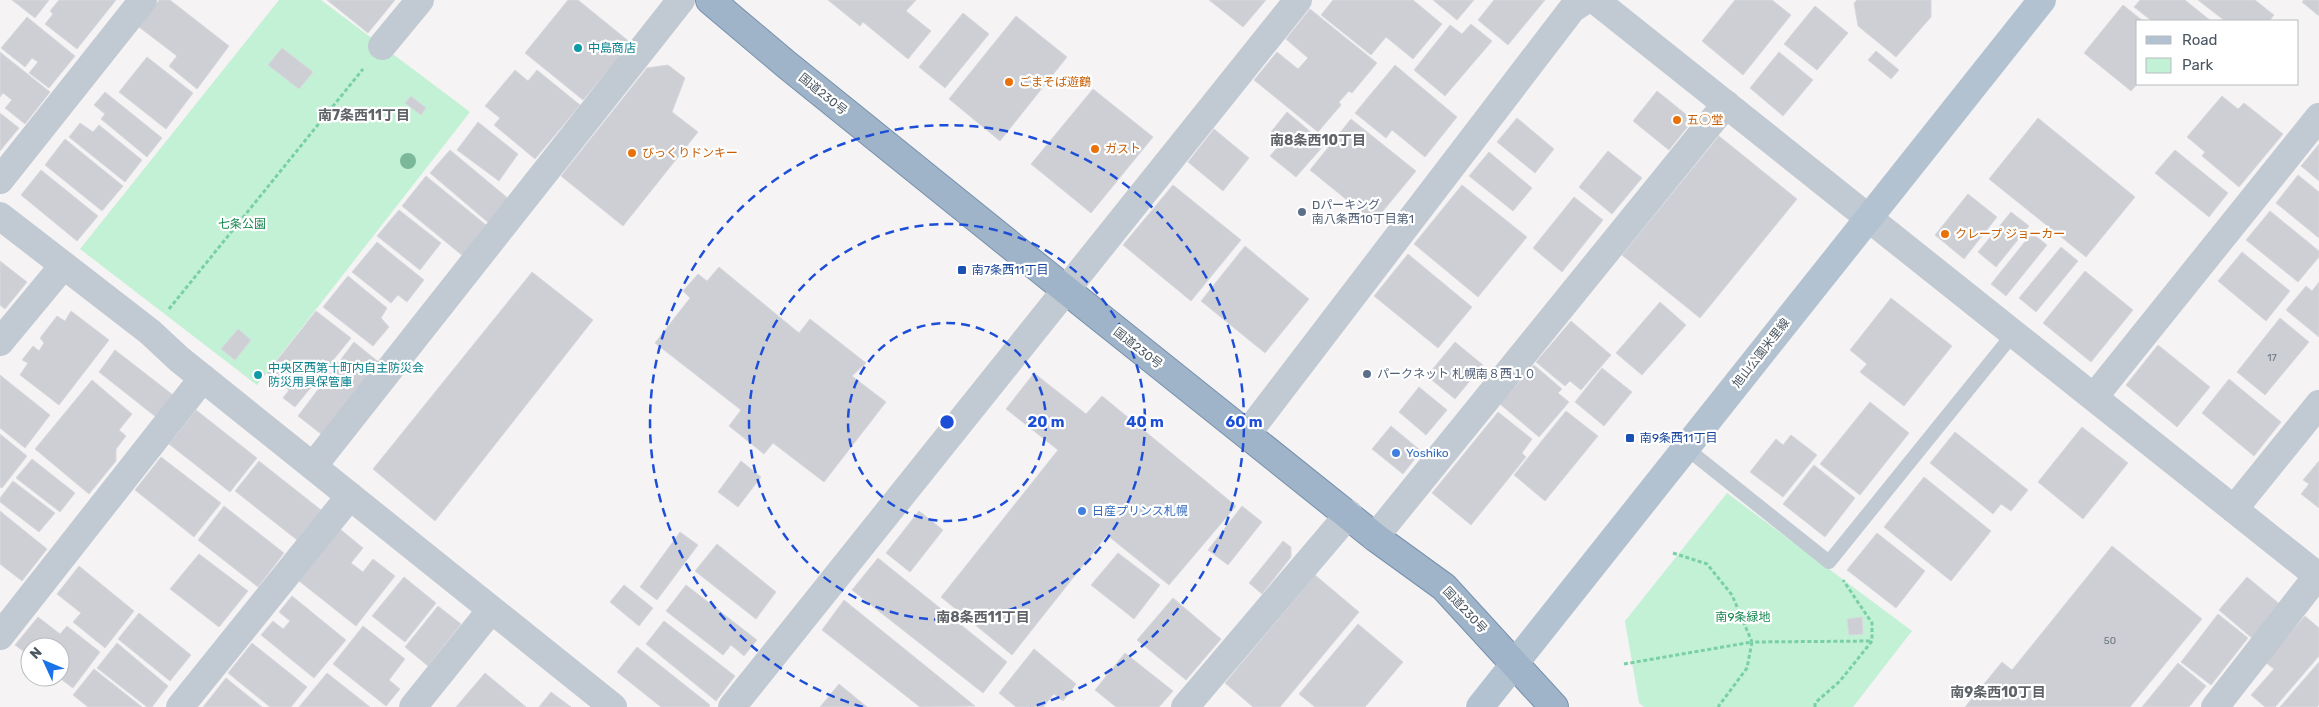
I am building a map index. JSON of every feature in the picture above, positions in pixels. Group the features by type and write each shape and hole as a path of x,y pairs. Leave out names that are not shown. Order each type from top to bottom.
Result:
{"highway":[{"name":"国道230号","path":"710,0 1066,290 1349,514 1375,537 1444,587 1554,707"}],"main road":[{"name":"旭山公園米里線","path":"1480,707 2042,0"}],"street":[{"path":"0,180 143,0"},
{"path":"382,46 420,0"},
{"path":"314,465 682,0"},
{"path":"732,707 1298,0"},
{"path":"1247,434 1572,9 1586,0"},
{"path":"1595,0 2318,576 2215,707"},
{"path":"1375,537 1726,104"},
{"path":"2094,397 2319,117"},
{"path":"0,216 150,332 203,378 314,465 613,707"},
{"path":"0,342 63,266"},
{"path":"0,636 203,378"},
{"path":"2234,509 2319,404"},
{"path":"180,707 350,496"},
{"path":"1184,707 1349,514"},
{"path":"413,707 491,610"}],"lane":[{"path":"1686,448 1829,562 2014,333"}],"path":[{"path":"164,314 382,46"},
{"path":"1673,553 1707,564 1732,595 1752,642 1747,668 1718,707"},
{"path":"1815,707 1815,703 1840,681 1872,641 1872,623 1829,562"},
{"path":"1624,664 1752,642 1872,641"}],"green space":[{"name":"七条公園","path":"279,0 321,0 470,112 257,385 80,249"},
{"name":"南9条緑地","path":"1727,493 1912,631 1853,707 1644,707 1639,703 1625,621"}],"building":[{"path":"12,0 49,0 35,18"},
{"path":"59,0 116,0 77,49 45,24 53,14 50,11"},
{"path":"159,0 170,0 229,46 197,89 169,66 177,56 139,27"},
{"path":"327,0 395,0 368,33"},
{"name":"中島商店","path":"568,0 578,0 631,43 583,100 525,53"},
{"path":"828,0 916,0 906,11 931,31 908,59 863,22 860,26"},
{"path":"1209,0 1266,0 1243,27"},
{"path":"1333,0 1413,0 1442,24 1413,59 1386,37 1371,55 1321,15"},
{"path":"1433,0 1474,0 1457,20"},
{"path":"1494,0 1545,0 1508,45 1478,20"},
{"path":"1735,0 1772,0 1791,15 1743,75 1702,41"},
{"path":"1857,0 1931,0 1931,17 1896,57 1858,26 1854,3"},
{"path":"2140,0 2185,0 2210,20 2151,20 2134,7"},
{"path":"2198,0 2255,0 2274,15 2270,20 2224,20"},
{"path":"2304,0 2319,0 2319,16 2302,2"},
{"path":"2123,5 2142,20 2136,20 2136,85 2131,91 2084,53"},
{"path":"1815,6 1848,33 1817,70 1784,44"},
{"path":"1310,9 1377,63 1352,93 1349,91 1339,102 1341,105 1318,132 1254,80 1277,52 1298,69 1308,58 1286,39"},
{"path":"963,13 989,34 945,88 919,67"},
{"path":"1016,16 1067,57 1000,141 949,99"},
{"path":"27,17 75,56 49,88 29,73 38,62 32,58 25,67 1,48"},
{"path":"1471,24 1492,41 1445,96 1414,70 1450,25 1462,34"},
{"path":"282,48 313,72 299,89 268,65"},
{"path":"1876,51 1899,70 1891,79 1868,60"},
{"path":"0,52 50,92 25,124 5,108 12,100 3,93 0,97"},
{"path":"1779,52 1813,80 1783,116 1750,88"},
{"path":"147,57 193,93 166,129 119,92"},
{"path":"668,65 685,78 672,112 698,132 623,226 561,176 647,68"},
{"path":"1395,65 1457,117 1425,157 1392,130 1386,138 1355,113"},
{"path":"515,70 528,81 537,70 580,105 535,159 494,125 500,118 485,106"},
{"path":"1093,89 1153,137 1091,213 1031,164"},
{"path":"1657,91 1693,120 1669,150 1633,121"},
{"path":"105,92 162,138 147,157 101,119 105,114 94,105"},
{"path":"411,96 426,108 421,115 405,103"},
{"path":"2222,96 2238,109 2244,103 2283,134 2239,187 2202,156 2205,152 2187,137"},
{"path":"1287,112 1325,144 1296,177 1270,156 1283,141 1271,132"},
{"path":"0,113 19,128 0,151"},
{"path":"1517,118 1554,149 1535,173 1497,142"},
{"path":"2038,118 2135,197 2086,257 1989,179"},
{"path":"1351,119 1416,171 1374,222 1310,170"},
{"path":"478,122 518,154 499,181 457,150"},
{"path":"80,123 93,132 99,125 142,160 125,182 69,137"},
{"path":"1214,129 1249,158 1223,191 1188,162"},
{"path":"1719,136 1797,199 1700,318 1622,255"},
{"path":"65,139 123,186 102,211 45,165"},
{"path":"2319,144 2319,181 2301,166"},
{"path":"450,150 510,200 490,224 430,173"},
{"path":"2175,150 2228,193 2209,217 2155,173"},
{"path":"1608,151 1642,178 1612,214 1579,187"},
{"path":"1489,152 1532,188 1513,211 1469,176"},
{"path":"41,170 98,216 77,241 21,195"},
{"path":"2298,175 2319,192 2319,238 2276,203"},
{"path":"426,176 486,225 463,256 402,206"},
{"path":"1173,185 1241,240 1191,301 1123,245"},
{"path":"1462,185 1527,237 1478,297 1414,244"},
{"path":"1968,194 1997,217 1964,259 1935,235"},
{"path":"1574,197 1603,220 1562,272 1533,248"},
{"path":"399,210 441,243 420,270 377,236"},
{"path":"2270,211 2319,251 2319,257 2298,282 2246,240"},
{"path":"2011,212 2029,226 1996,267 1978,252"},
{"path":"2032,233 2047,245 2006,296 1991,284"},
{"path":"377,242 424,280 407,302 398,295 391,303 352,272"},
{"path":"1245,246 1309,299 1265,353 1201,301"},
{"path":"2061,247 2078,261 2036,312 2019,298"},
{"path":"2242,252 2290,291 2266,321 2218,281"},
{"path":"1408,254 1472,307 1438,348 1374,296"},
{"path":"0,261 27,282 5,309 0,305"},
{"path":"719,267 799,333 810,319 866,363 852,376 886,402 824,482 773,443 764,454 729,426 741,410 655,343 690,298 683,291 698,274 707,281"},
{"path":"2085,271 2133,310 2091,362 2043,323"},
{"path":"532,272 593,320 435,521 373,469"},
{"path":"348,276 387,308 381,318 389,327 373,346 323,307"},
{"path":"2319,282 2319,337 2286,310 2306,286 2312,291"},
{"path":"1891,298 1952,346 1904,406 1860,372 1867,364 1850,350"},
{"path":"1660,302 1686,325 1642,375 1616,353"},
{"path":"71,311 109,340 59,405 20,375 28,363 22,360 33,346 39,351 44,343 40,338 57,316 65,321"},
{"path":"316,311 351,338 295,407 283,398 289,390 267,373"},
{"path":"2280,318 2309,342 2265,395 2237,372"},
{"path":"1571,321 1611,355 1581,390 1570,381 1565,386 1536,362"},
{"path":"238,329 251,340 235,360 221,349"},
{"path":"354,342 381,364 325,437 298,416"},
{"path":"1455,342 1483,365 1455,399 1427,376"},
{"path":"2158,345 2210,387 2177,427 2126,385"},
{"path":"115,350 173,395 156,417 99,372"},
{"path":"1534,365 1562,389 1558,393 1569,402 1539,437 1500,404"},
{"path":"1602,368 1632,392 1604,426 1575,402"},
{"name":"中央区西第十町内自主防災会 防災用具保管庫","path":"258,369 265,374 258,381 252,376"},
{"path":"1034,373 1086,414 1102,396 1236,506 1169,585 1107,535 1012,655 941,597 1058,450 1006,409"},
{"path":"0,375 50,415 25,448 0,428"},
{"path":"2229,379 2281,422 2254,456 2202,413"},
{"path":"92,380 132,414 119,430 126,436 116,449 116,461 89,494 35,449"},
{"path":"1419,387 1447,410 1426,435 1399,412"},
{"path":"1870,402 1909,433 1860,495 1820,464"},
{"path":"196,410 257,458 230,492 169,444"},
{"path":"1566,411 1598,436 1545,501 1514,475"},
{"path":"1498,412 1532,439 1522,453 1526,457 1471,525 1432,493"},
{"path":"1391,426 1421,451 1403,474 1372,449"},
{"path":"2082,427 2128,463 2083,519 2038,482"},
{"path":"1955,432 2028,490 2011,511 2001,504 1993,514 1930,463"},
{"path":"0,434 27,456 2,488 0,487"},
{"path":"1791,435 1817,455 1783,497 1750,472 1776,439 1783,445"},
{"path":"161,457 221,503 194,537 135,490"},
{"path":"32,459 75,493 60,512 16,478"},
{"path":"259,461 321,510 297,540 235,491"},
{"path":"741,461 761,477 738,507 718,492"},
{"path":"2319,461 2319,508 2301,494 2309,484 2303,480"},
{"path":"1814,465 1855,498 1825,537 1783,504"},
{"path":"1924,477 1991,531 1951,581 1884,527"},
{"path":"13,481 55,513 39,532 0,502 0,498"},
{"path":"224,506 284,553 258,587 198,540"},
{"path":"1242,506 1262,522 1228,565 1208,550"},
{"path":"0,511 47,549 22,581 0,564"},
{"path":"919,511 943,530 910,572 886,553"},
{"path":"340,529 363,548 351,563 363,572 373,559 395,576 356,626 299,581"},
{"path":"680,532 698,545 657,600 640,587"},
{"path":"1877,533 1925,571 1896,608 1847,570"},
{"path":"1283,541 1291,547 1291,557 1262,594 1249,583"},
{"path":"717,544 776,592 756,619 695,571"},
{"path":"2112,546 2202,619 2130,707 1965,707 2002,662 2012,670"},
{"path":"1118,553 1160,585 1134,619 1091,585"},
{"path":"199,554 248,591 219,627 170,589"},
{"path":"878,558 1007,662 983,693 852,590"},
{"path":"79,566 134,611 105,648 73,622 81,613 57,594"},
{"path":"1315,575 1359,612 1280,707 1253,707 1225,683"},
{"path":"404,577 436,603 405,642 372,616"},
{"path":"2247,577 2282,606 2253,639 2219,610"},
{"path":"624,585 653,608 639,626 610,602"},
{"path":"686,585 757,640 744,656 731,645 723,655 666,611"},
{"path":"292,596 346,640 314,678 261,635 273,621 283,629 290,621 279,612"},
{"path":"1173,598 1221,639 1186,680 1137,640"},
{"path":"844,600 975,706 920,707 822,630"},
{"path":"438,606 461,624 428,666 405,647"},
{"path":"139,613 191,655 170,681 118,639"},
{"path":"2218,614 2248,638 2211,685 2181,662"},
{"path":"2305,616 2319,628 2319,656 2275,707 2265,707 2251,695 2274,669 2265,662"},
{"path":"38,617 60,634 67,626 100,652 73,688 70,686 70,637 22,637"},
{"path":"1862,617 1863,634 1849,635 1847,619"},
{"path":"664,621 735,676 716,701 646,644"},
{"path":"1358,624 1403,662 1365,707 1315,707 1299,694"},
{"path":"363,626 405,659 389,680 400,689 386,706 333,664"},
{"path":"20,639 20,649 15,645"},
{"path":"117,643 168,686 152,707 147,707 97,668"},
{"path":"252,643 307,687 291,707 270,707 228,673"},
{"path":"637,647 710,705 709,707 661,707 617,672"},
{"path":"1034,649 1076,684 1063,701 1054,694 1043,707 1016,707 999,693"},
{"path":"1125,653 1173,691 1159,707 1116,707 1095,690"},
{"path":"2319,662 2319,705 2317,707 2280,707"},
{"path":"2178,663 2206,686 2189,707 2142,707"},
{"path":"94,669 142,707 88,707 73,695"},
{"path":"327,673 370,707 299,707"},
{"path":"485,673 526,707 456,707"},
{"path":"226,678 262,707 203,707"},
{"path":"839,684 867,707 820,707"},
{"path":"551,692 571,707 539,707"}],"place":[{"name":"中島商店","path":"578,48"},
{"name":"ごまそば遊鶴","path":"1009,82"},
{"name":"五○堂","path":"1677,120"},
{"name":"ガスト","path":"1095,149"},
{"name":"びっくりドンキー","path":"632,153"},
{"name":"Dパーキング 南八条西10丁目第1","path":"1302,212"},
{"name":"クレープ ジョーカー","path":"1945,234"},
{"name":"南7条西11丁目","path":"962,270"},
{"name":"パークネット 札幌南８西１０","path":"1367,374"},
{"name":"中央区西第十町内自主防災会 防災用具保管庫","path":"258,375"},
{"name":"南9条西11丁目","path":"1630,438"},
{"name":"Yoshiko","path":"1396,453"},
{"name":"日産プリンス札幌","path":"1082,511"}],"district":[{"name":"南7条西11丁目","path":"364,115"},
{"name":"南8条西10丁目","path":"1318,140"},
{"name":"南8条西11丁目","path":"983,617"},
{"name":"南9条西10丁目","path":"1998,692"}]}
